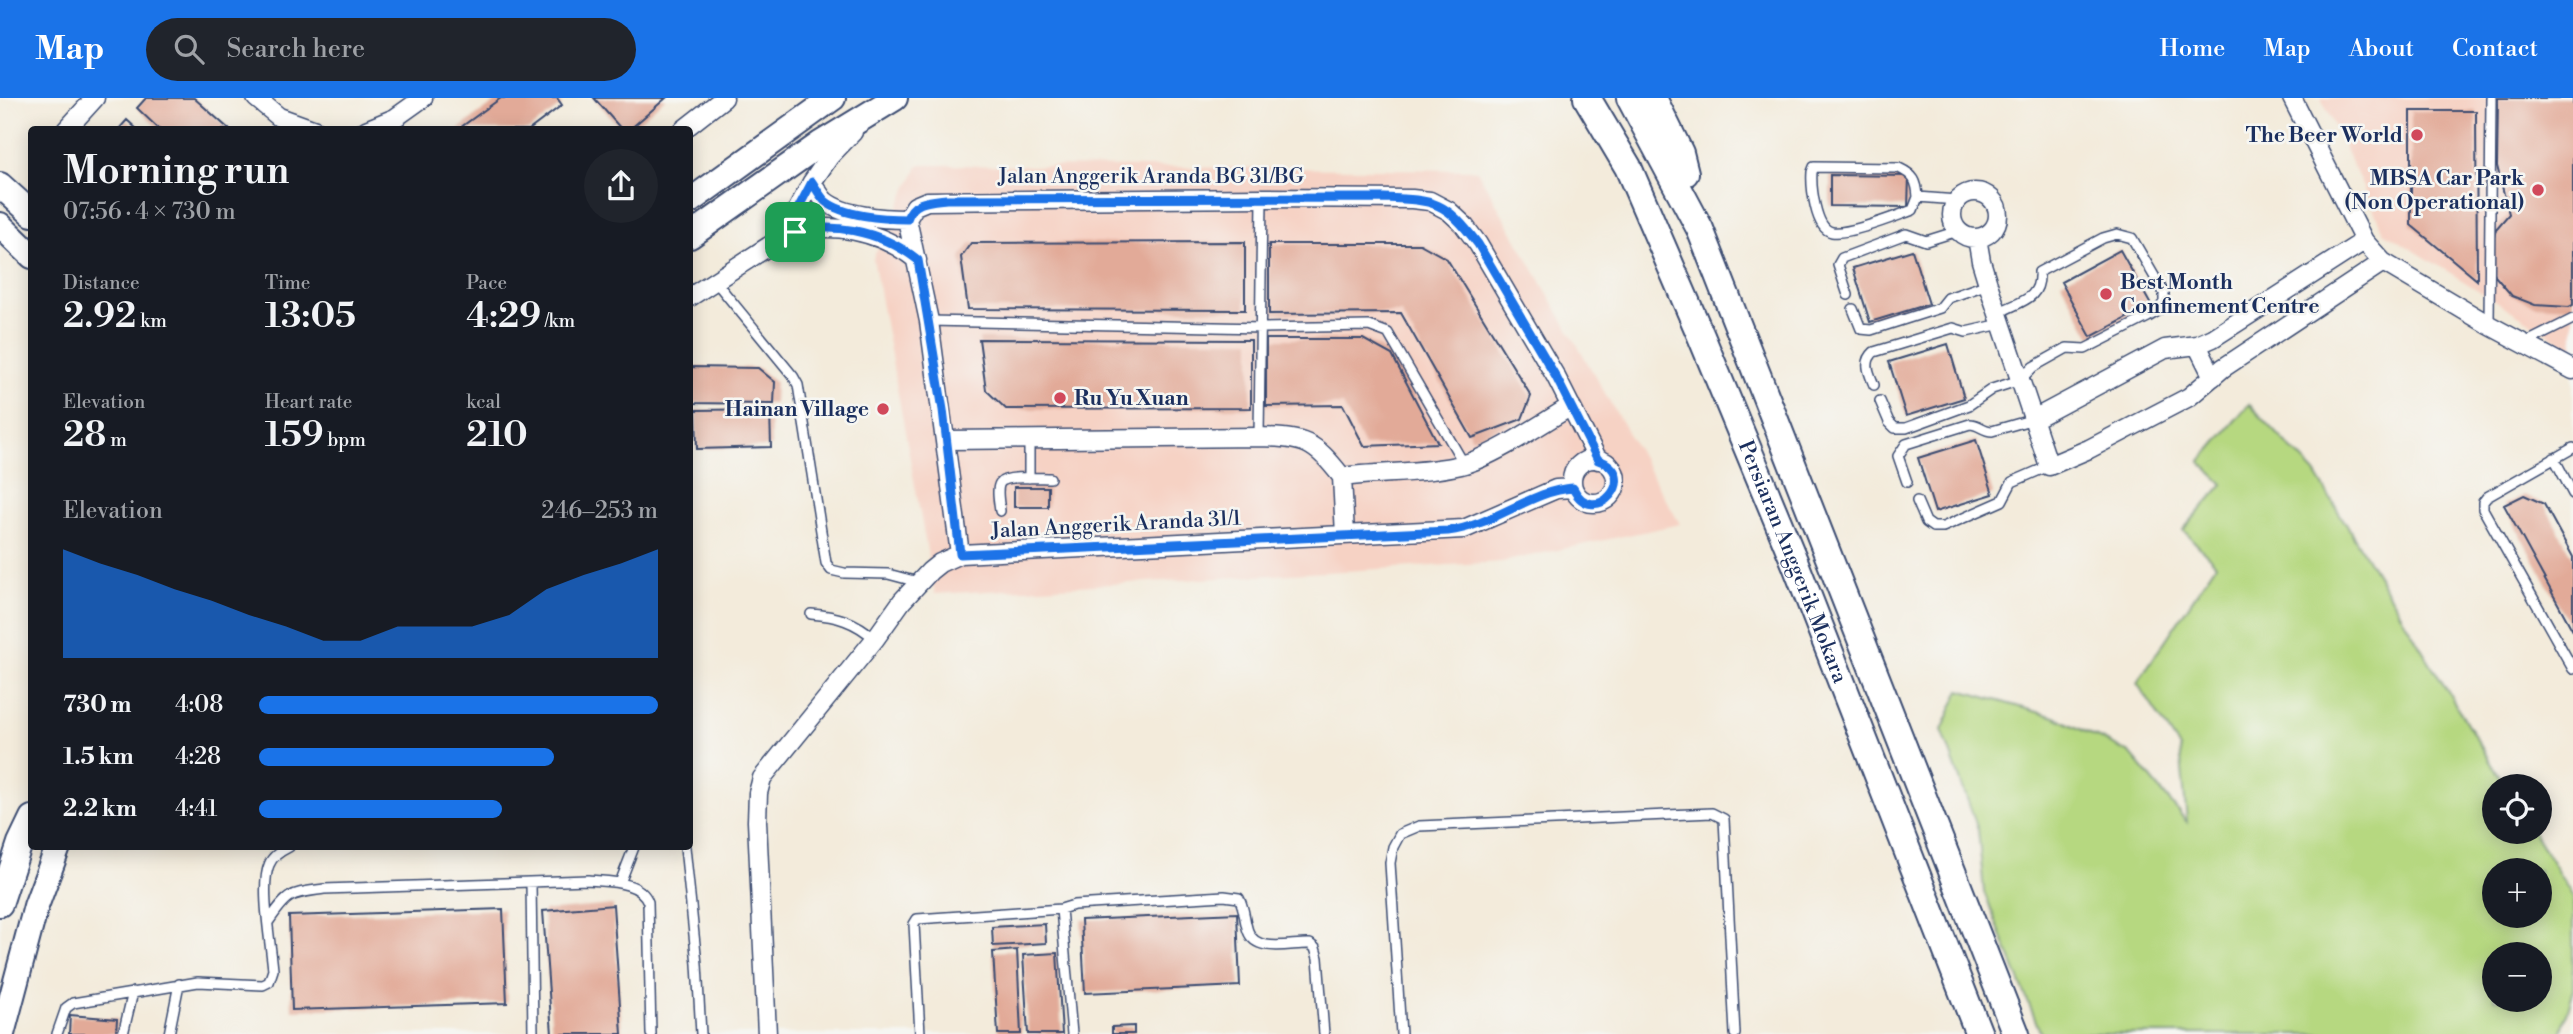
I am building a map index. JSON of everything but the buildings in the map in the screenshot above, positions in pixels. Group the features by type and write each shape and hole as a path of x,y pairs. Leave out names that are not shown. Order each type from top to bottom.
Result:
{"main road":[{"path":"693,199 833,98"},
{"name":"Persiaran Anggerik Mokara","path":"1587,98 1628,167 1701,336 1795,563 1979,1034"},
{"name":"Persiaran Anggerik Mokara","path":"1630,98 1700,229 2015,1034"},
{"path":"1653,98 1680,153 1700,229"},
{"path":"693,234 820,144 889,102"},
{"path":"0,185 28,210"},
{"path":"0,225 28,252"},
{"path":"0,904 28,826"},
{"path":"2,1034 36,906 57,850"}],"street":[{"path":"70,126 95,98"},
{"path":"256,98 278,117 304,126"},
{"path":"376,126 395,118 424,98"},
{"path":"688,126 724,98"},
{"path":"2292,98 2364,241 2383,262 2489,325 2573,370"},
{"path":"783,237 812,182 830,156 889,102"},
{"path":"812,182 823,199 835,208 877,218 907,219 918,260 929,321 947,440 960,554"},
{"path":"1974,191 1991,197 1996,205 1998,222 1986,236 1970,238 1958,231 1952,212 1958,200 1974,191"},
{"name":"Jalan Anggerik Aranda BG 31/BG","path":"907,219 915,206 927,201 946,199 1262,198 1430,201 1449,211 1478,244 1556,377 1598,460"},
{"path":"693,295 783,237 812,228 859,232 878,237 900,246 918,260"},
{"path":"1977,238 1988,285 2049,466 2089,449 2189,397 2223,368 2383,262"},
{"path":"2034,419 2165,349 2197,345 2213,338 2364,241"},
{"path":"2197,345 2213,377"},
{"path":"1342,477 1427,471 1464,464 1498,448 1571,406"},
{"path":"947,440 1259,437 1302,439 1328,459 1342,477 1345,535"},
{"path":"1591,459 1605,462 1615,472 1617,480 1613,494 1602,502 1588,503 1581,500 1573,488 1574,473 1578,466 1591,459"},
{"name":"Jalan Anggerik Aranda 31/1","path":"767,1034 757,821 760,785 767,769 902,601 918,582 940,564 960,554 1464,529 1556,489 1573,488"}],"lane":[{"path":"2489,325 2491,98"},
{"path":"1814,167 1899,168 1910,172 1916,181 1919,197 1913,210 1869,225 1833,232 1823,228 1818,215 1812,172 1814,167"},
{"path":"1919,197 1958,200"},
{"path":"1259,437 1262,198"},
{"path":"1848,295 1838,265 1842,258 1906,234 1926,241 1958,231"},
{"path":"1874,385 1867,363 1874,352 1953,328 1966,332 2000,318 2035,294 2040,284 2039,272 2103,237 2117,234 2132,239 2164,293 2164,302 2158,311 2085,349 2067,348 2033,367 2020,380 1992,389 1969,405 1906,428 1895,428 1889,422 1881,401"},
{"path":"715,281 793,376 797,385 826,563 831,570 844,573 888,574 918,582"},
{"path":"1853,309 1861,329 1871,330 1940,307 1948,298 1988,285"},
{"path":"2525,343 2573,319"},
{"path":"929,321 1262,328 1369,326 1388,333 1464,464"},
{"path":"1907,482 1898,456 1906,444 1970,424 1977,424 1985,431 1992,431 2034,419"},
{"path":"1029,438 1030,478"},
{"path":"2573,448 2487,497 2483,502 2483,509 2573,670"},
{"path":"2554,458 2573,494"},
{"path":"1917,501 1926,522 1933,527 1943,527 2002,501 2012,482 2049,466"},
{"path":"1000,511 1001,482 1007,478 1050,478"},
{"path":"811,614 847,620 861,626 874,639"},
{"path":"1401,1034 1390,863 1393,847 1400,834 1419,826 1712,813 1724,819 1735,1034"},
{"path":"57,1034 66,1008 73,1003 198,982 267,984 273,970 266,887 268,867 272,859 285,850"},
{"path":"620,883 633,850"},
{"path":"685,850 701,1034"},
{"path":"269,921 285,898 299,892 324,888 588,880 620,883 641,891 648,902 651,1034"},
{"path":"531,882 533,1034"},
{"path":"920,1034 915,933 918,919 1061,909 1074,905 1224,896 1239,898 1248,931 1260,945 1310,944 1315,948 1324,1034"},
{"path":"1061,909 1072,1034"},
{"path":"169,1034 179,984"},
{"path":"123,1034 134,992"}],"shaded area":[{"path":"2321,98 2573,98 2573,349 2384,232"},
{"path":"919,165 1477,170 1680,524 1502,562 935,594 873,258"}],"green space":[{"path":"2249,404 2315,473 2498,774 2482,774 2482,844 2541,844 2549,858 2482,858 2482,928 2552,928 2552,862 2573,897 2573,992 2561,1034 2041,1034 1984,892 1978,829 1942,730 1960,690 2055,717 2130,753 2187,822 2180,748 2137,683 2216,564 2183,530 2223,484 2200,462"}],"place":[{"name":"The Beer World","path":"2417,135"},
{"name":"MBSA Car Park (Non Operational)","path":"2538,190"},
{"name":"Best Month Confinement Centre","path":"2106,294"},
{"name":"Ru Yu Xuan","path":"1060,398"},
{"name":"Hainan Village","path":"883,409"}],"route":[{"path":"812,182 823,199 835,208 889,219 907,219 915,206 927,201 946,199 1384,198 1430,201 1449,211 1478,244 1556,377 1598,460 1605,462 1615,472 1616,487 1608,499 1595,504 1581,500 1573,488 1556,489 1475,525 1448,531 960,554 943,410 918,260 900,246 859,232 812,228 795,232 783,237 812,182"}]}
